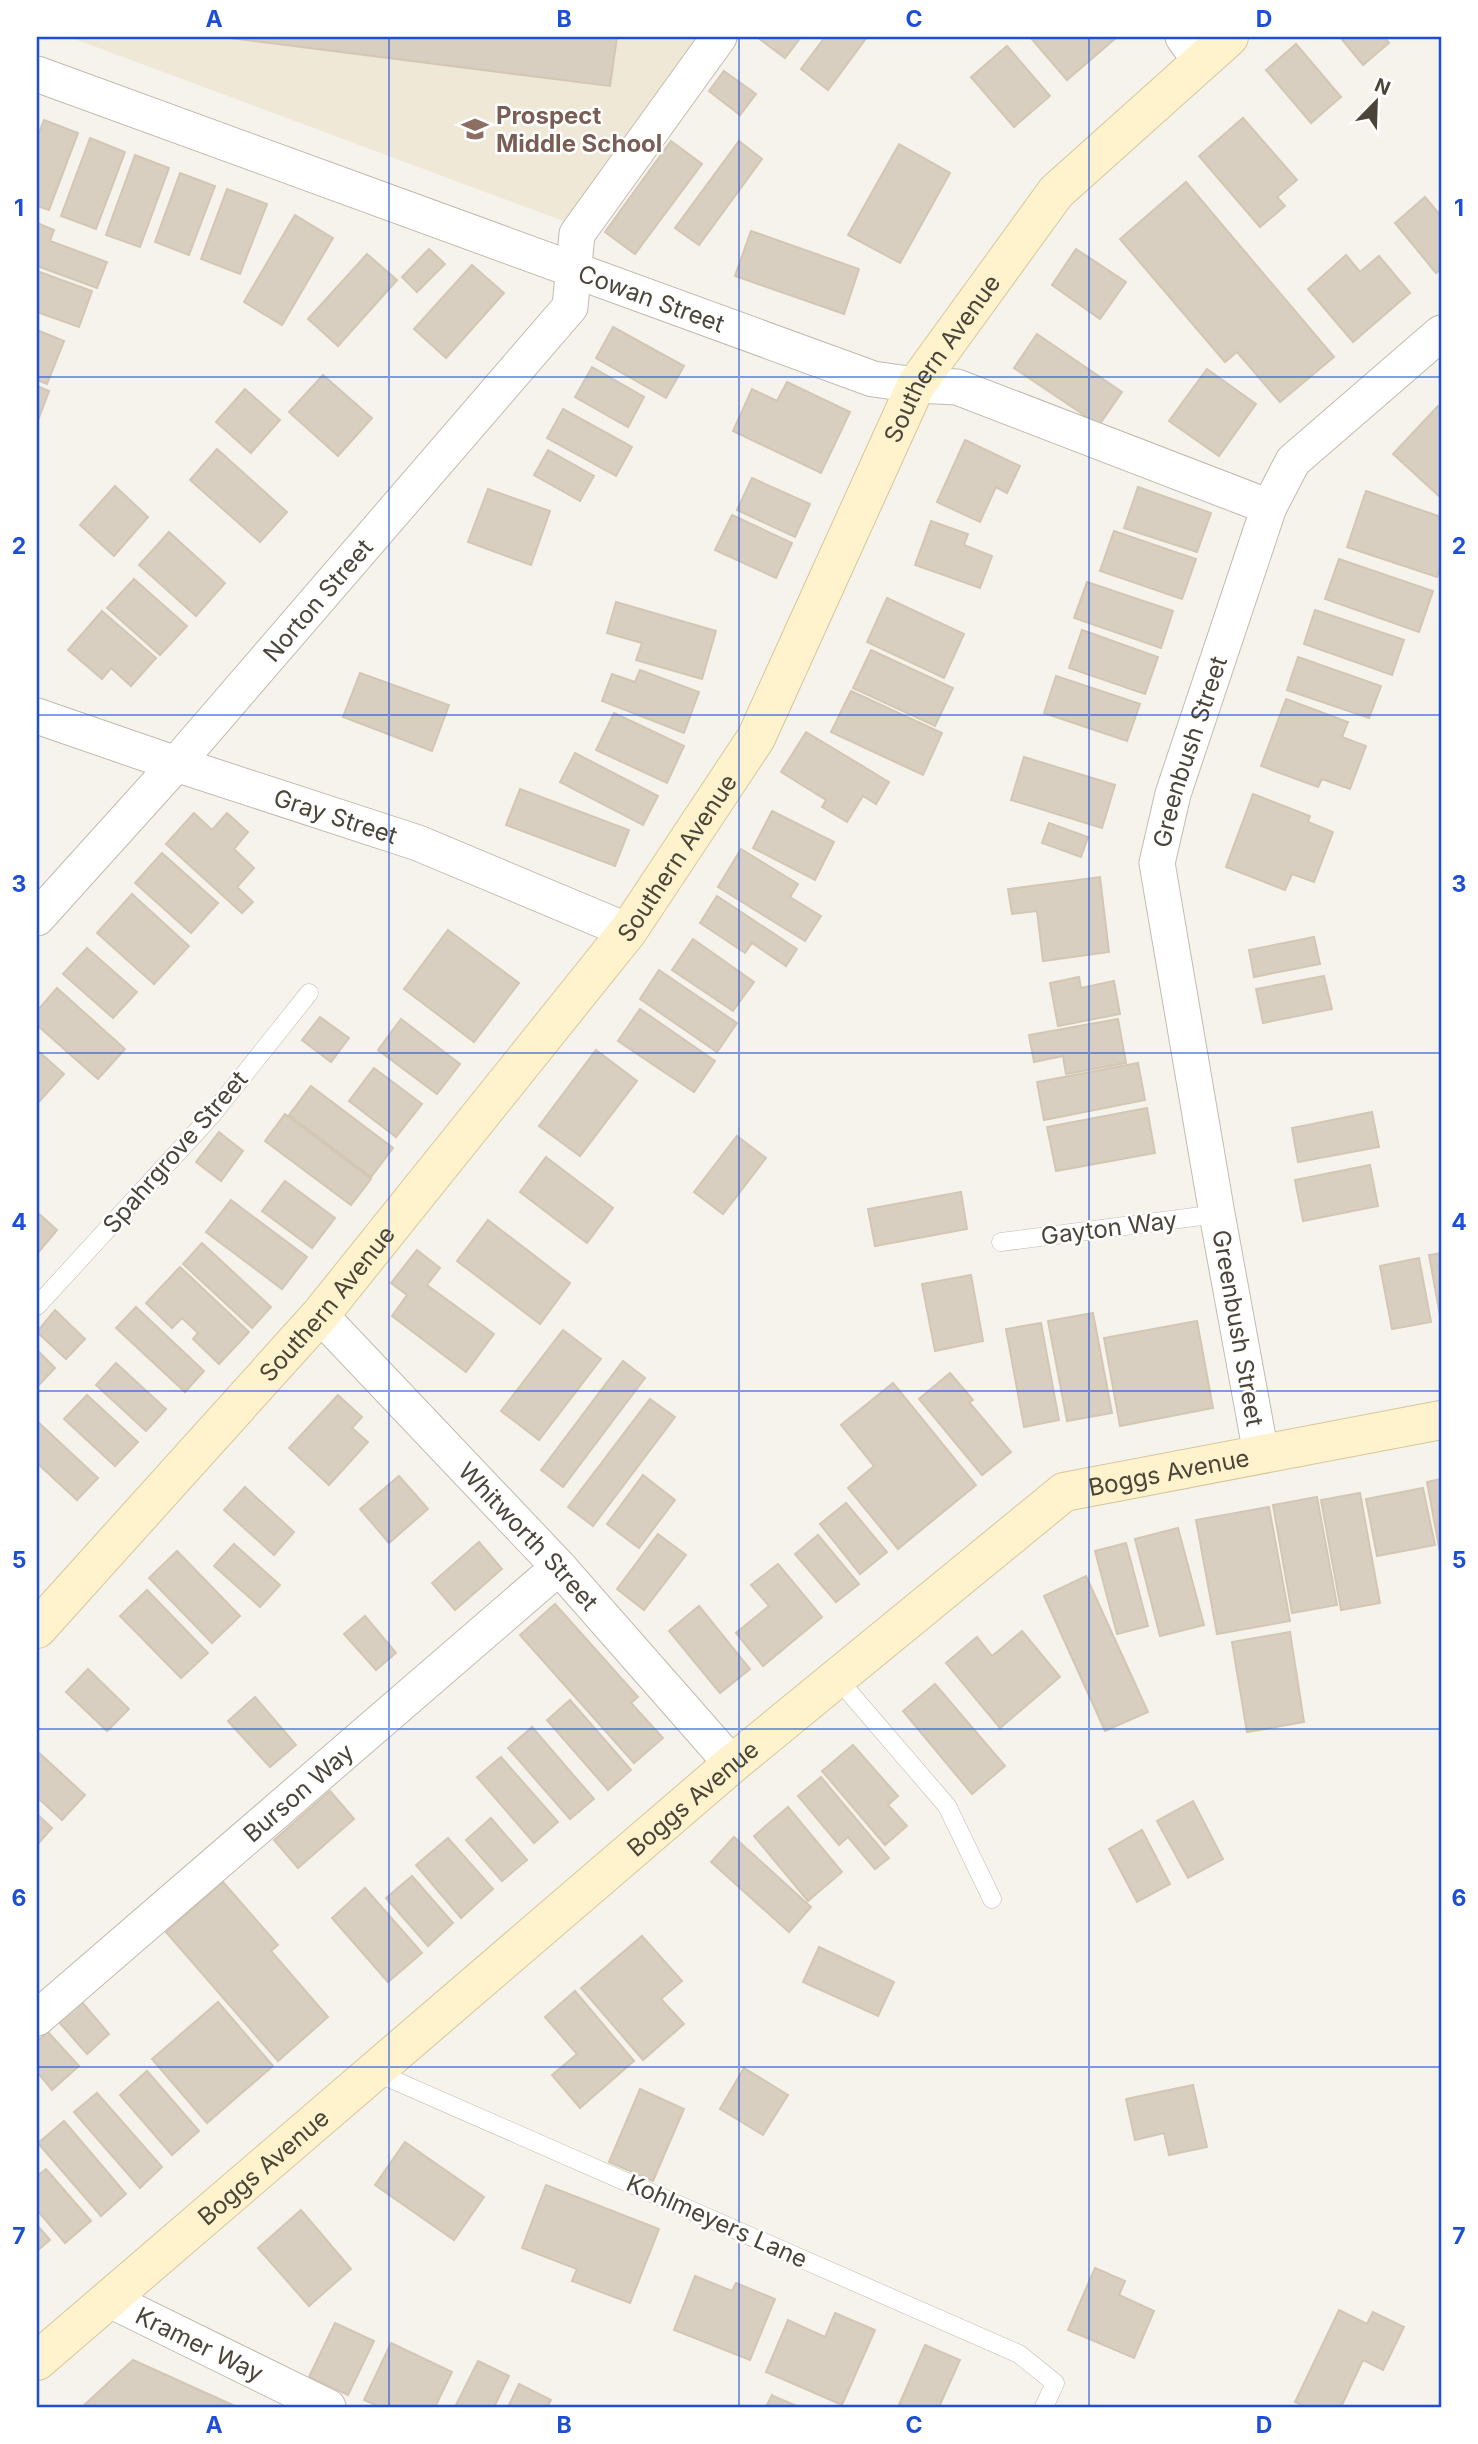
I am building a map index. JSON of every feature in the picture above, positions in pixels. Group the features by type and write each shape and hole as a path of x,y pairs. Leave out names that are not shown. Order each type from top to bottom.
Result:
{"street":[{"name":"Norton Street","path":"37,918 176,764 570,307 577,234 719,37"},
{"name":"Southern Avenue","path":"37,1629 320,1315 628,931 755,738 916,385 1056,192 1191,49 1229,37"},
{"name":"Cowan Street","path":"37,75 873,379 957,387 1269,507"},
{"name":"Greenbush Street","path":"1261,1454 1157,863 1173,793 1269,507 1293,461 1441,333"},
{"name":"Gray Street","path":"37,716 418,843 628,931"},
{"name":"Whitworth Street","path":"320,1315 559,1567 732,1764"},
{"name":"Boggs Avenue","path":"37,2361 732,1764 1064,1492 1441,1420"},
{"name":"Burson Way","path":"37,2018 559,1567"},
{"name":"Kramer Way","path":"107,2300 328,2407"}],"lane":[{"name":"Spahrgrove Street","path":"37,1307 211,1116 309,993"},
{"name":"Gayton Way","path":"1001,1242 1217,1214"},
{"path":"837,1678 947,1806 992,1899"},
{"name":"Kohlmeyers Lane","path":"373,2071 1019,2354 1055,2383 1044,2407"}],"shaded area":[{"name":"Prospect Middle School","path":"69,37 698,37 566,222"}],"building":[{"path":"222,37 617,37 610,86"},
{"path":"757,37 801,37 785,58"},
{"path":"825,37 867,37 828,90 801,69"},
{"path":"1030,37 1117,37 1067,80"},
{"path":"1340,37 1384,37 1389,43 1363,65"},
{"path":"1296,44 1341,97 1311,123 1266,70"},
{"path":"1007,46 1050,96 1014,127 971,77"},
{"path":"724,71 756,94 740,115 709,91"},
{"path":"1243,118 1297,180 1277,197 1285,206 1260,227 1199,156"},
{"path":"44,120 78,133 49,210 37,206 37,138"},
{"path":"90,138 125,152 96,229 61,216"},
{"path":"671,141 702,164 635,254 605,232"},
{"path":"739,141 762,159 699,245 675,228"},
{"path":"899,144 950,173 900,263 848,235"},
{"path":"135,155 169,168 140,247 106,235"},
{"path":"180,173 215,186 189,255 155,242"},
{"path":"1186,182 1334,357 1280,402 1237,352 1225,362 1120,239"},
{"path":"227,189 267,204 240,274 201,259"},
{"path":"1425,197 1440,215 1441,213 1441,269 1436,273 1395,223"},
{"path":"295,215 333,238 282,325 244,302"},
{"path":"37,223 54,230 50,241 107,262 97,288 37,266"},
{"path":"751,231 859,269 844,314 735,276"},
{"path":"429,249 445,264 417,292 402,277"},
{"path":"1076,249 1126,282 1100,319 1052,285"},
{"path":"367,254 397,280 338,346 308,319"},
{"path":"1346,255 1360,272 1379,256 1410,293 1353,342 1308,289"},
{"path":"472,265 504,293 446,358 414,329"},
{"path":"37,271 92,291 79,327 37,312"},
{"path":"613,327 684,366 666,398 596,358"},
{"path":"37,330 64,341 47,384 37,380"},
{"path":"1037,334 1122,392 1099,425 1014,368"},
{"path":"592,367 644,397 628,427 575,397"},
{"path":"1207,369 1256,404 1219,456 1169,421"},
{"path":"323,375 372,418 338,456 289,412"},
{"path":"787,382 850,412 821,473 733,431 752,389 777,401"},
{"path":"37,386 49,391 37,423"},
{"path":"245,389 280,420 251,453 216,422"},
{"path":"1438,406 1441,409 1441,498 1393,454"},
{"path":"563,409 632,447 616,476 547,438"},
{"path":"965,440 1020,466 1007,493 996,487 980,522 937,502"},
{"path":"217,449 287,512 260,542 190,480"},
{"path":"548,450 594,476 580,501 534,475"},
{"path":"752,478 810,504 795,537 737,510"},
{"path":"115,486 148,517 114,556 80,525"},
{"path":"1138,487 1211,513 1197,552 1124,528"},
{"path":"488,489 550,511 531,565 468,542"},
{"path":"1366,491 1441,517 1441,565 1437,577 1347,547"},
{"path":"732,515 792,543 776,578 715,550"},
{"path":"931,521 968,534 964,545 992,556 980,588 915,565"},
{"path":"1114,531 1196,559 1182,599 1100,571"},
{"path":"169,532 225,583 196,616 139,565"},
{"path":"1339,559 1433,591 1419,632 1325,599"},
{"path":"134,579 187,626 160,655 107,608"},
{"path":"1087,582 1173,611 1161,648 1074,618"},
{"path":"887,598 964,634 944,678 867,642"},
{"path":"616,602 716,631 702,679 636,660 642,643 607,633"},
{"path":"1315,610 1404,640 1392,675 1304,644"},
{"path":"102,611 156,658 131,686 111,668 102,679 68,650"},
{"path":"1082,630 1158,657 1145,694 1069,668"},
{"path":"871,650 953,688 935,726 853,688"},
{"path":"1298,657 1381,686 1369,718 1287,690"},
{"path":"640,670 699,692 684,733 602,701 612,674 635,682"},
{"path":"360,673 449,705 432,751 343,717"},
{"path":"1056,676 1140,704 1127,741 1044,713"},
{"path":"851,691 942,733 923,775 831,732"},
{"path":"1286,699 1348,722 1342,737 1366,746 1350,789 1322,779 1318,787 1261,766"},
{"path":"614,713 684,746 667,783 596,750"},
{"path":"806,732 889,782 876,804 863,796 847,822 822,807 826,800 781,772"},
{"path":"575,753 658,796 643,825 560,782"},
{"path":"1024,757 1115,785 1102,828 1011,800"},
{"path":"520,789 629,830 615,866 506,825"},
{"path":"1253,794 1310,816 1308,822 1333,832 1314,882 1292,874 1285,890 1226,867"},
{"path":"772,811 834,842 815,880 753,848"},
{"path":"194,813 212,830 227,813 248,832 234,849 254,868 237,887 253,902 242,913 166,844"},
{"path":"1049,823 1088,837 1081,857 1042,843"},
{"path":"741,849 798,884 790,897 821,916 805,941 718,887"},
{"path":"162,853 218,903 191,933 135,883"},
{"path":"1100,877 1109,952 1043,961 1037,911 1012,914 1008,889"},
{"path":"132,894 189,946 154,984 97,933"},
{"path":"717,896 797,949 786,966 752,943 745,953 700,923"},
{"path":"448,930 519,983 474,1042 404,989"},
{"path":"1314,937 1320,964 1254,977 1249,950"},
{"path":"693,939 754,982 733,1011 672,970"},
{"path":"87,948 137,992 113,1018 63,974"},
{"path":"659,970 737,1023 717,1052 640,999"},
{"path":"1324,976 1332,1009 1263,1023 1256,989"},
{"path":"1079,977 1081,988 1114,981 1120,1014 1058,1026 1050,983"},
{"path":"57,988 125,1049 98,1079 37,1025 37,1011"},
{"path":"640,1009 715,1061 694,1092 618,1041"},
{"path":"320,1017 349,1038 331,1062 302,1040"},
{"path":"401,1019 460,1064 437,1094 378,1050"},
{"path":"1118,1019 1126,1063 1066,1074 1063,1056 1034,1062 1029,1035"},
{"path":"37,1050 64,1074 37,1104"},
{"path":"596,1050 637,1081 580,1156 539,1126"},
{"path":"1138,1063 1145,1100 1044,1120 1037,1082"},
{"path":"374,1068 422,1104 396,1137 349,1101"},
{"path":"311,1086 393,1148 371,1177 289,1115"},
{"path":"1147,1108 1155,1153 1056,1171 1047,1127"},
{"path":"1372,1112 1379,1147 1298,1162 1292,1128"},
{"path":"285,1114 371,1179 351,1205 265,1141"},
{"path":"219,1132 243,1151 221,1181 196,1162"},
{"path":"737,1136 766,1158 723,1214 694,1192"},
{"path":"546,1157 613,1208 587,1243 520,1192"},
{"path":"1370,1165 1378,1206 1303,1221 1295,1180"},
{"path":"285,1181 335,1218 312,1248 262,1211"},
{"path":"961,1192 967,1229 875,1246 868,1209"},
{"path":"231,1200 307,1257 282,1289 206,1232"},
{"path":"37,1212 57,1230 37,1254"},
{"path":"488,1220 570,1283 540,1324 457,1261"},
{"path":"202,1243 271,1307 252,1328 183,1264"},
{"path":"417,1250 440,1268 427,1285 494,1334 466,1372 392,1316 407,1295 391,1283"},
{"path":"1441,1253 1441,1321 1429,1255"},
{"path":"1419,1258 1431,1322 1392,1329 1380,1266"},
{"path":"180,1267 249,1332 219,1364 193,1339 198,1333 182,1318 172,1328 146,1303"},
{"path":"971,1275 983,1341 935,1351 922,1284"},
{"path":"136,1307 204,1371 185,1392 116,1328"},
{"path":"55,1310 85,1339 66,1359 37,1332"},
{"path":"1093,1313 1112,1413 1067,1421 1048,1321"},
{"path":"1197,1321 1213,1408 1120,1426 1104,1338"},
{"path":"1041,1323 1059,1420 1024,1427 1006,1329"},
{"path":"563,1330 601,1359 539,1440 501,1411"},
{"path":"37,1350 55,1368 37,1387"},
{"path":"623,1361 645,1378 563,1487 541,1470"},
{"path":"116,1363 166,1409 146,1431 96,1385"},
{"path":"950,1373 973,1400 969,1402 1011,1452 982,1475 919,1399"},
{"path":"893,1383 976,1485 898,1549 848,1488 874,1466 841,1425"},
{"path":"87,1395 138,1442 115,1466 64,1419"},
{"path":"338,1395 362,1417 352,1428 368,1442 329,1485 289,1448"},
{"path":"650,1399 675,1417 593,1526 568,1507"},
{"path":"37,1421 98,1478 77,1500 37,1463"},
{"path":"643,1475 675,1500 639,1548 607,1524"},
{"path":"399,1476 428,1509 389,1543 360,1509"},
{"path":"1441,1479 1441,1558 1427,1482"},
{"path":"245,1487 294,1532 274,1555 224,1510"},
{"path":"1423,1488 1435,1545 1377,1556 1366,1499"},
{"path":"1360,1493 1380,1603 1341,1610 1321,1500"},
{"path":"1317,1497 1337,1605 1292,1613 1273,1505"},
{"path":"846,1503 887,1552 860,1574 820,1524"},
{"path":"1269,1507 1290,1621 1217,1634 1196,1520"},
{"path":"1178,1528 1204,1625 1160,1636 1135,1539"},
{"path":"658,1534 686,1555 644,1610 617,1589"},
{"path":"818,1535 859,1584 836,1602 795,1554"},
{"path":"479,1542 502,1569 455,1610 432,1583"},
{"path":"1126,1543 1148,1626 1117,1634 1095,1551"},
{"path":"234,1544 280,1585 260,1607 214,1566"},
{"path":"177,1551 240,1616 212,1643 149,1578"},
{"path":"778,1564 822,1617 763,1666 736,1633 769,1606 751,1585"},
{"path":"1086,1576 1148,1712 1105,1731 1044,1596"},
{"path":"147,1590 208,1653 181,1678 120,1616"},
{"path":"555,1604 638,1697 631,1703 663,1738 634,1763 520,1635"},
{"path":"699,1606 750,1669 720,1693 669,1631"},
{"path":"365,1616 396,1653 376,1670 344,1634"},
{"path":"1022,1631 1060,1677 1000,1728 946,1663 977,1637 992,1656"},
{"path":"1290,1632 1304,1722 1247,1732 1232,1642"},
{"path":"88,1669 129,1709 107,1731 66,1692"},
{"path":"935,1684 1005,1766 972,1794 903,1711"},
{"path":"255,1697 296,1745 270,1767 228,1721"},
{"path":"570,1700 631,1770 608,1790 547,1720"},
{"path":"532,1727 594,1799 570,1819 508,1748"},
{"path":"853,1745 898,1796 888,1805 907,1826 885,1845 822,1771"},
{"path":"37,1751 85,1795 62,1820 37,1797"},
{"path":"501,1757 558,1822 534,1843 477,1777"},
{"path":"821,1777 889,1858 875,1869 848,1837 839,1845 798,1796"},
{"path":"330,1791 354,1819 298,1868 274,1840"},
{"path":"1193,1801 1223,1859 1188,1878 1157,1821"},
{"path":"788,1807 842,1872 808,1901 754,1836"},
{"path":"37,1814 52,1828 37,1845"},
{"path":"491,1818 527,1860 502,1881 466,1840"},
{"path":"1142,1830 1170,1884 1137,1902 1109,1849"},
{"path":"734,1837 811,1907 789,1932 711,1862"},
{"path":"448,1838 493,1889 461,1918 416,1865"},
{"path":"412,1876 453,1923 428,1946 386,1898"},
{"path":"223,1882 278,1945 271,1951 328,2017 278,2061 166,1932"},
{"path":"365,1888 422,1953 388,1982 332,1918"},
{"path":"642,1936 682,1981 661,1999 684,2024 643,2060 581,1988"},
{"path":"819,1947 894,1982 878,2016 803,1982"},
{"path":"575,1991 634,2061 580,2108 552,2075 577,2054 545,2017"},
{"path":"81,2001 109,2034 87,2054 58,2021"},
{"path":"218,2002 273,2066 207,2123 152,2059"},
{"path":"48,2032 79,2066 52,2090 37,2072 37,2041"},
{"path":"744,2068 788,2095 763,2135 720,2109"},
{"path":"147,2071 199,2131 172,2155 120,2095"},
{"path":"1193,2085 1207,2147 1169,2155 1164,2133 1135,2140 1126,2099"},
{"path":"640,2089 684,2109 653,2181 609,2162"},
{"path":"97,2093 162,2167 140,2188 74,2112"},
{"path":"64,2121 126,2194 101,2216 38,2143"},
{"path":"405,2142 484,2197 454,2240 375,2185"},
{"path":"46,2169 91,2221 65,2243 37,2210 37,2176"},
{"path":"546,2185 659,2229 630,2303 572,2281 577,2269 522,2248"},
{"path":"301,2210 351,2269 309,2306 258,2248"},
{"path":"37,2225 50,2240 37,2251"},
{"path":"1095,2268 1125,2281 1119,2295 1154,2311 1134,2358 1068,2330"},
{"path":"695,2276 732,2291 736,2283 775,2299 750,2360 674,2330"},
{"path":"1339,2310 1367,2324 1373,2312 1404,2327 1383,2370 1363,2360 1341,2407 1306,2407 1295,2402"},
{"path":"835,2313 875,2330 842,2405 766,2372 788,2320 825,2337"},
{"path":"335,2323 374,2341 348,2395 309,2377"},
{"path":"391,2343 452,2372 435,2407 380,2407 364,2400"},
{"path":"925,2345 960,2360 939,2407 904,2407 899,2405"},
{"path":"133,2360 237,2407 82,2407"},
{"path":"478,2361 509,2376 494,2407 455,2407"},
{"path":"519,2384 551,2400 547,2407 508,2407"},
{"path":"773,2396 799,2407 766,2407"}],"place":[{"name":"Prospect Middle School","path":"475,129"}]}
